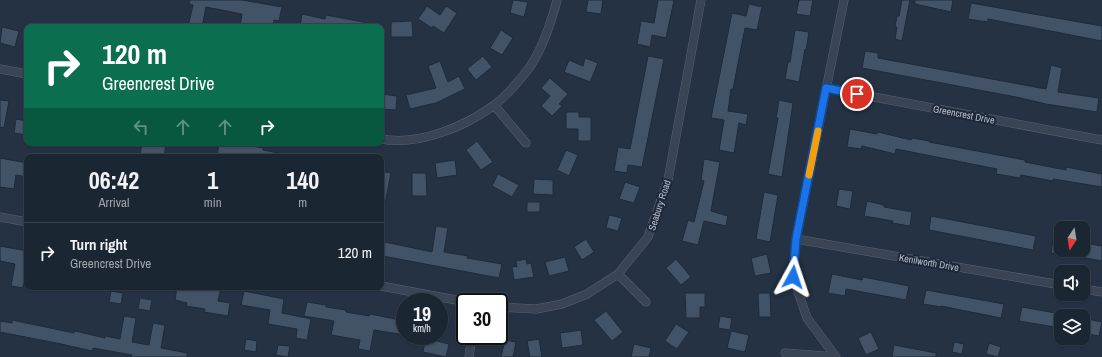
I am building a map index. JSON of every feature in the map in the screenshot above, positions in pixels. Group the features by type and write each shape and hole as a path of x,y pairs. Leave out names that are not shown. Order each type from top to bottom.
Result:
{"street":[{"path":"384,140 391,141 423,137 438,133 466,122 494,105 518,81 530,66 542,45 557,0"},
{"name":"Seabury Road","path":"508,307 536,309 562,304 587,294 618,274 648,238 668,180 701,0"},
{"path":"836,357 807,318 793,277 796,239 844,0"},
{"path":"0,69 24,73"},
{"name":"Greencrest Drive","path":"826,88 1102,140"},
{"path":"494,105 526,143"},
{"path":"0,217 24,221"},
{"name":"Kenilworth Drive","path":"796,239 1054,284"},
{"path":"618,274 646,302"},
{"path":"384,287 456,300"},
{"path":"1090,290 1102,292"},
{"path":"469,357 471,345"},
{"path":"785,352 836,357"}],"building":[{"path":"190,0 242,0 282,7 279,21 274,20 273,24 240,24 242,14 206,7 203,24 189,24 193,5 189,4"},
{"path":"513,0 528,2 524,17 510,13"},
{"path":"588,0 603,0 601,14 586,12"},
{"path":"658,0 674,0 666,38 652,35 650,47 637,44 641,21 654,23"},
{"path":"799,0 813,0 810,16 796,14"},
{"path":"902,0 910,0 902,41 895,39 897,27 895,27"},
{"path":"915,0 953,0 951,12 915,4"},
{"path":"971,3 1102,26 1102,41 988,19 988,22 968,19"},
{"path":"749,4 762,7 757,30 745,28 733,89 731,89 728,111 748,114 746,125 739,123 734,153 719,150 724,120 711,118 732,13 746,16"},
{"path":"427,6 440,15 446,6 457,13 444,33 433,26 432,28 418,19"},
{"path":"302,14 325,19 326,15 368,23 368,24 300,24"},
{"path":"412,21 413,37 391,37 391,22"},
{"path":"2,27 19,31 15,47 0,43"},
{"path":"501,30 513,38 502,55 490,48"},
{"path":"795,30 809,32 799,82 785,79 788,62 790,62"},
{"path":"865,51 878,53 878,58 1046,89 1051,65 1062,68 1058,92 1099,98 1097,112 1046,104 862,68"},
{"path":"483,56 492,67 476,80 467,69"},
{"path":"648,56 664,59 642,167 628,165 627,173 614,171 618,147 630,149"},
{"path":"585,58 598,63 590,82 564,72 569,60 583,66"},
{"path":"440,61 448,82 459,76 465,89 436,103 410,109 406,95 436,88 428,66"},
{"path":"550,78 568,94 559,104 562,106 552,116 541,106 550,96 541,88"},
{"path":"384,94 397,96 396,110 384,109"},
{"path":"0,100 9,101 4,128 0,127"},
{"path":"779,100 793,103 782,177 768,174 778,118 776,118"},
{"path":"566,112 579,112 579,117 591,117 591,141 578,141 578,129 566,129"},
{"path":"16,119 24,120 24,135 14,133"},
{"path":"850,129 877,134 878,132 911,140 912,138 929,141 1025,160 1025,162 1066,170 1066,167 1102,174 1102,187 1053,179 1053,181 1021,175 1020,178 996,174 997,169 896,149 895,154 862,146 861,149 847,147"},
{"path":"477,141 493,162 481,170 466,150"},
{"path":"142,146 166,146 164,154 140,154"},
{"path":"219,146 252,146 278,153 278,154 217,154"},
{"path":"566,150 578,155 569,176 557,170"},
{"path":"0,158 24,162 24,176 16,175 14,189 0,187"},
{"path":"704,159 720,162 711,211 728,216 726,226 704,221 698,245 682,241 688,220 694,222 704,181 701,180"},
{"path":"455,160 457,175 437,178 435,163"},
{"path":"384,172 391,173 384,204"},
{"path":"412,173 426,173 427,196 412,196"},
{"path":"498,174 519,185 512,197 492,186"},
{"path":"534,179 553,180 553,195 533,194"},
{"path":"625,182 640,187 634,203 619,199"},
{"path":"839,189 853,191 850,209 836,206"},
{"path":"764,192 778,195 770,242 756,239"},
{"path":"867,201 884,205 884,207 912,212 910,226 892,223 893,221 864,216"},
{"path":"527,202 540,202 540,212 527,212"},
{"path":"609,215 622,218 618,231 606,228"},
{"path":"931,216 1036,236 1033,250 929,230"},
{"path":"436,226 448,228 444,252 468,256 467,258 502,264 499,278 384,256 385,242 432,252"},
{"path":"586,239 594,252 582,260 574,247"},
{"path":"1053,240 1054,240 1054,254 1051,253"},
{"path":"1090,244 1102,246 1102,261 1081,257 1090,257"},
{"path":"0,246 24,250 23,288 11,286 15,264 0,261"},
{"path":"767,254 771,273 755,276 751,258"},
{"path":"565,257 569,271 549,276 545,262"},
{"path":"526,259 527,264 531,263 534,277 514,280 512,266 517,267 516,261"},
{"path":"676,259 691,277 681,285 666,268"},
{"path":"832,274 862,280 863,277 909,286 906,300 846,289 845,296 828,293"},
{"path":"177,290 220,290 218,301 230,303 228,316 204,312 205,309 186,306 187,303 175,300"},
{"path":"926,290 1004,304 1001,318 941,306 923,304"},
{"path":"111,291 123,293 121,304 109,302"},
{"path":"244,291 284,299 282,313 311,319 307,340 296,338 297,329 268,324 270,310 241,305"},
{"path":"685,293 705,293 705,307 700,307 700,318 686,318"},
{"path":"758,293 770,293 771,317 759,317"},
{"path":"140,298 152,300 150,311 138,309"},
{"path":"307,302 326,305 326,307 346,310 346,312 369,316 370,314 396,319 396,334 374,330 370,351 358,349 360,340 331,335 334,321 304,316"},
{"path":"1022,307 1054,313 1054,327 1019,321"},
{"path":"606,311 623,332 612,341 594,320"},
{"path":"124,316 136,318 132,342 149,345 153,323 165,325 161,348 187,353 187,357 131,357 132,355 93,348 92,351 0,332 0,321 12,323 12,320 74,333 75,331 105,338 105,336 120,339"},
{"path":"720,316 732,318 730,330 718,328"},
{"path":"1090,319 1102,322 1099,336 1090,334"},
{"path":"676,324 689,332 677,349 665,341"},
{"path":"581,330 583,345 562,348 560,333"},
{"path":"731,331 749,335 745,352 727,348"},
{"path":"871,332 879,349 866,355 858,338"},
{"path":"246,339 257,341 256,352 244,350"},
{"path":"539,339 542,357 530,357 527,341"},
{"path":"508,341 516,342 513,357 501,357 504,345 508,345"},
{"path":"954,342 964,344 962,354 952,352"},
{"path":"989,343 1001,347 998,357 986,354"},
{"path":"449,344 446,357 423,352 424,345"},
{"path":"634,344 651,348 649,357 631,357"},
{"path":"278,345 290,346 288,357 276,355"},
{"path":"894,345 936,353 936,357 892,357"}],"slow traffic":[{"path":"809,175 818,131"}],"route":[{"path":"793,277 796,239 826,88 857,94"}]}
